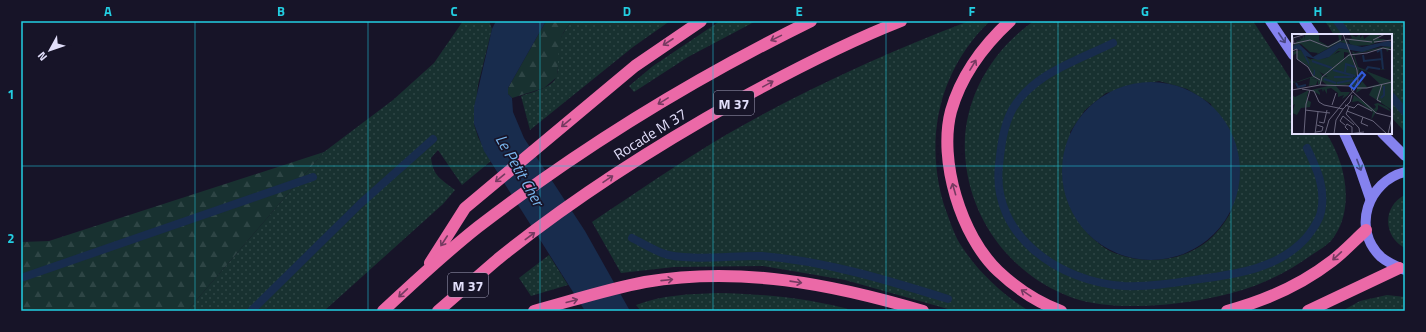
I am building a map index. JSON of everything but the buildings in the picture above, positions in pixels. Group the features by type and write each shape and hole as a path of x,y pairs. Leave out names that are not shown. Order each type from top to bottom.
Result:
{"highway":[{"path":"422,275 465,208 635,66 701,21"},
{"name":"Rocade M 37","path":"383,311 422,275 478,228 556,170 615,130 686,87 759,46 811,21"},
{"name":"Rocade M 37","path":"438,311 498,259 576,201 635,161 716,113 790,72 901,21"},
{"path":"1010,21 977,57 956,97 948,127 949,163 958,201 965,220 982,251 997,270 1014,285 1030,296 1061,311"},
{"path":"1227,311 1252,304 1310,277 1333,261 1366,230"},
{"path":"1308,311 1402,269"},
{"path":"534,311 628,286 697,277 750,276 822,286 923,311"}],"main road":[{"path":"1270,21 1292,54"},
{"path":"1304,21 1313,34"},
{"path":"1344,134 1359,166 1370,198"},
{"path":"1383,134 1405,156"},
{"path":"1402,269 1380,256 1371,244 1366,230 1366,214 1370,198 1377,188 1387,179 1405,172"}],"green space":[{"path":"463,21 489,21 492,29 478,85 474,124 478,137 491,161 462,185 438,150 431,158 434,169 438,177 455,190 443,204 324,311 187,311 324,152 393,100 434,63"},
{"path":"546,21 572,21 566,28 560,41 557,77 544,88 512,98 508,94 508,88"},
{"path":"572,21 670,21 633,47 530,130 521,96 546,87 553,82 558,72 557,52 560,39"},
{"path":"720,21 756,21 688,57 634,92 629,86 653,66"},
{"path":"969,21 990,21 973,40 958,61 940,106 936,130 938,180 944,205 960,244 991,282 1029,311 955,311 845,280 763,266 674,267 621,273 592,222 657,178 753,119 844,74 906,46"},
{"path":"1034,21 1253,21 1292,81 1292,134 1327,134 1339,158 1343,172 1346,201 1344,215 1339,229 1331,241 1282,274 1248,288 1207,299 1160,305 1114,305 1092,303 1073,298 1051,288 1030,275 1012,260 997,242 984,222 974,200 968,177 965,153 965,133 974,96 983,78 1005,46","holes":["1159,81 1187,89 1211,104 1232,211 1218,231 1205,243 1180,256 1152,260 1137,259 1110,251 1088,234 1070,132 1085,110 1106,93"]},
{"path":"1325,21 1405,21 1405,132 1392,118 1392,34 1333,34"},
{"path":"324,152 187,311 21,311 21,242 49,241"},
{"path":"1405,195 1405,248 1392,237 1388,222 1392,206 1397,200"},
{"path":"549,255 568,285 531,296 519,278"},
{"path":"717,293 752,294 804,300 855,311 641,311 636,305 666,297"},
{"path":"1387,295 1405,297 1405,311 1342,311 1360,301"}],"water":[{"name":"Le Petit Cher","path":"496,21 546,21 508,88 508,94 512,98 513,112 524,138 585,231 630,311 585,311 484,151 474,124 474,107 492,29"},
{"path":"1160,82 1168,83 1193,92 1208,102 1220,114 1230,129 1236,145 1239,154 1239,188 1230,213 1220,228 1208,240 1193,250 1168,259 1142,260 1134,259 1109,250 1094,240 1082,228 1072,213 1063,188 1062,162 1063,154 1072,129 1082,114 1094,102 1109,92 1134,83"}],"waterway":[{"path":"1337,21 1346,34"},
{"path":"1113,43 1057,69 1031,87 1021,97 1012,110 1004,130 999,165 999,190 1006,213 1018,233 1034,251 1054,265 1076,275 1100,283 1133,286 1171,283 1229,275 1271,263 1295,248 1306,238 1320,216 1322,203 1320,179 1307,148"},
{"path":"1392,97 1405,112"},
{"path":"251,311 360,204 433,139"},
{"path":"21,278 313,177"},
{"path":"632,238 662,253 672,256 697,258 762,256 809,262 879,278 948,299"}]}
